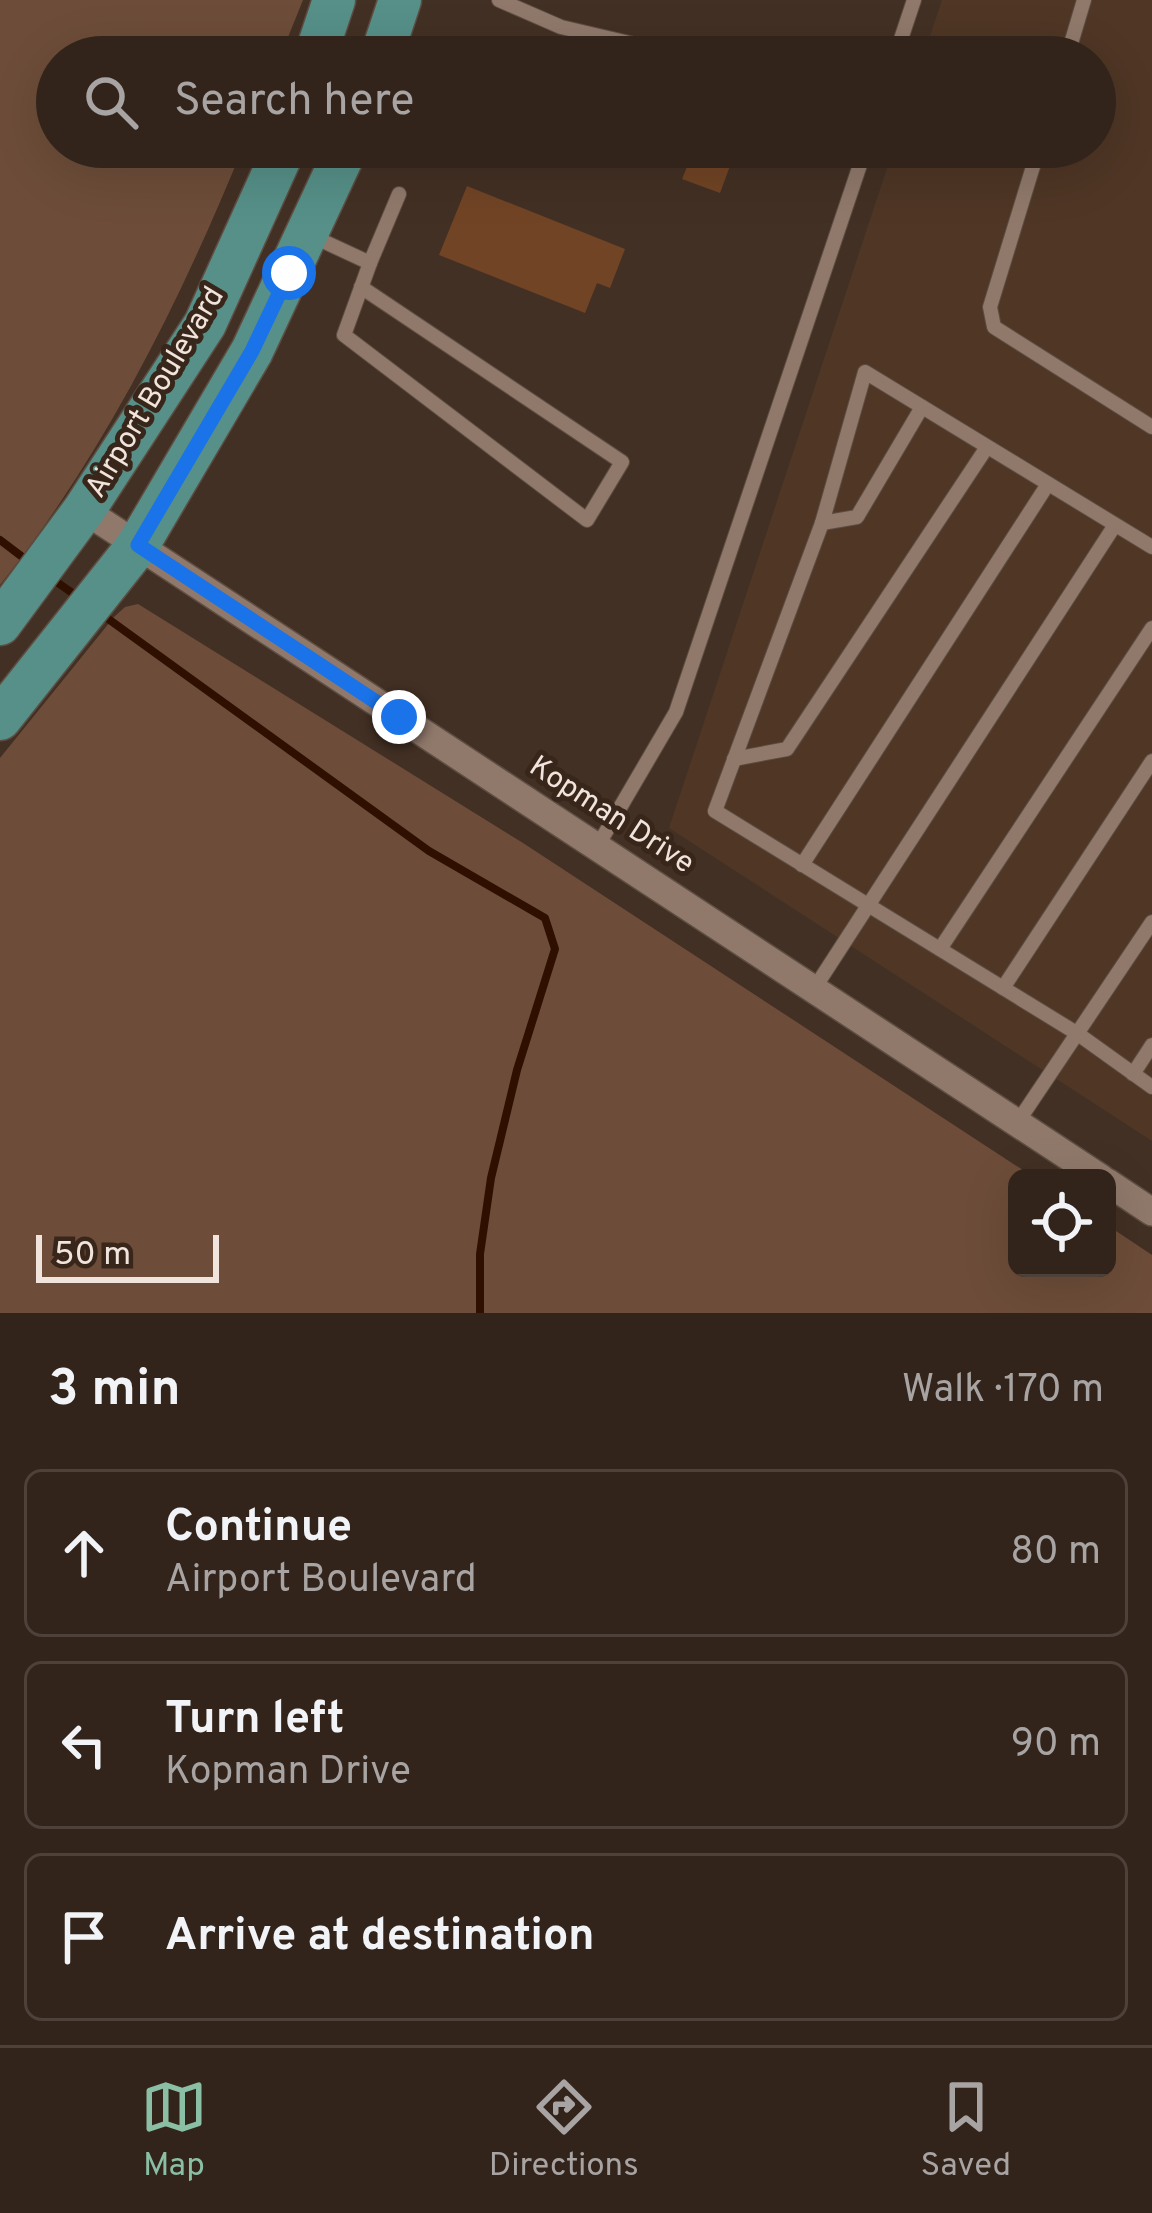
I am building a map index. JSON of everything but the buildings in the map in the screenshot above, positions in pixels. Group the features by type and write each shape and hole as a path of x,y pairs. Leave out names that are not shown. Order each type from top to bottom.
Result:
{"main road":[{"path":"322,36 334,0"},
{"path":"388,36 400,0"},
{"name":"Airport Boulevard","path":"0,624 84,510 205,324 276,168"},
{"name":"Airport Boulevard","path":"0,719 138,545 252,351 337,168"}],"street":[{"name":"Kopman Drive","path":"84,510 1087,1169"},
{"name":"Kopman Drive","path":"1116,1188 1152,1212"}],"lane":[{"path":"499,0 561,27 599,36"},
{"path":"902,36 914,0"},
{"path":"1073,36 1084,0"},
{"path":"597,847 676,712 859,168"},
{"path":"1033,168 990,308 994,327 1152,428"},
{"path":"362,287 622,462 587,520 344,335 370,263 399,194"},
{"path":"307,234 370,263"},
{"path":"1152,547 865,372 822,523 715,811 1078,1034 1152,1088"},
{"path":"822,523 856,517 922,407"},
{"path":"734,759 787,749 987,447"},
{"path":"802,865 1048,484"},
{"path":"814,989 1115,525"},
{"path":"940,949 1152,628"},
{"path":"1004,988 1152,761"},
{"path":"1017,1123 1152,922"},
{"path":"1133,1074 1152,1046"}],"shaded area":[{"path":"0,0 303,0 288,36 36,36 36,168 234,168 137,375 73,483 0,585"},
{"path":"942,0 1152,0 1152,1141 669,828 887,168 1116,168 1116,36 930,36"},
{"path":"138,604 523,843 1021,1169 1008,1169 1008,1277 1116,1277 1116,1231 1152,1255 1152,1313 0,1313 0,758 125,607"}],"waterway":[{"path":"0,540 29,562"},
{"path":"51,578 78,597"},
{"path":"100,613 429,851 545,918 555,949 517,1070 491,1178 480,1254 480,1313"}],"route":[{"path":"289,273 252,351 138,545 399,717"}]}
